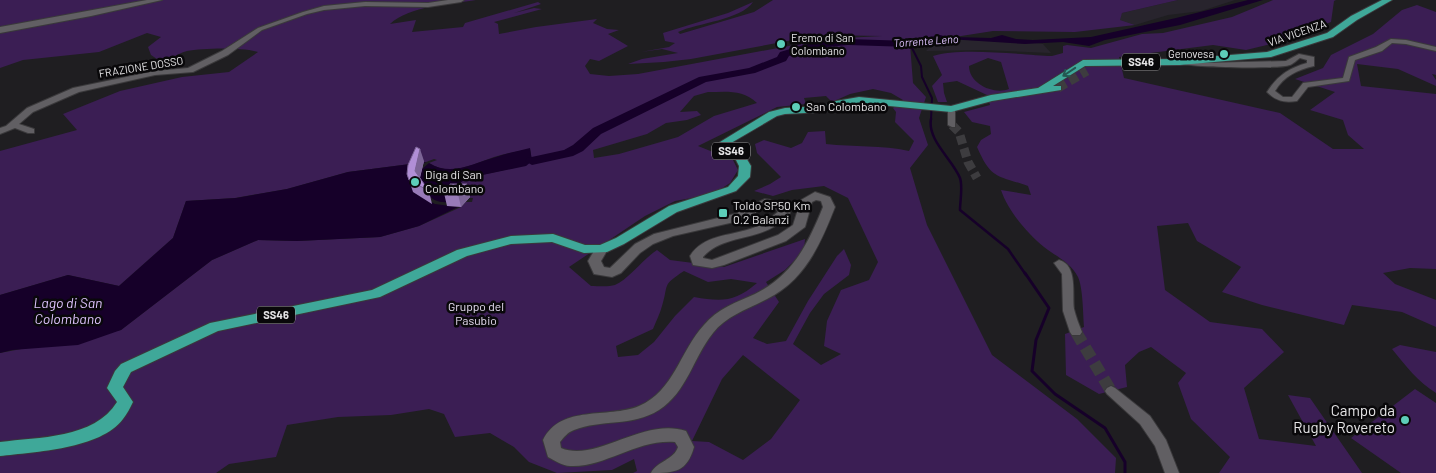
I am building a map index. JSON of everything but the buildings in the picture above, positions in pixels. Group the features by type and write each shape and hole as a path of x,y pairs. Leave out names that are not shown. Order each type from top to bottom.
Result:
{"main road":[{"name":"VIA VICENZA","path":"1180,62 1274,54 1330,35 1354,18 1388,0"},
{"path":"1087,71 1101,62"},
{"name":"SS46","path":"0,449 78,437 107,424 117,416 125,402 115,388 120,375 126,368 215,327 375,294 462,253 511,240 553,238 584,249 602,249 620,241 673,209 732,189 744,177 745,166 741,158 726,148 726,142 773,114 785,110 825,109 840,103 858,100 947,109 991,98 1039,91 1083,63 1180,62"},
{"path":"1039,91 1058,88"}],"street":[{"path":"0,30 158,0"},
{"name":"FRAZIONE DOSSO","path":"0,131 13,124 30,110 81,89 155,74 190,70 217,58 260,29 305,13 324,8 365,4 428,5 461,0"},
{"path":"1180,62 1206,65 1288,63 1299,56 1311,60 1310,64 1295,68 1284,75 1272,92 1282,99 1294,99 1306,85 1340,81 1346,78 1352,59 1379,49 1391,41 1406,42 1436,49"},
{"path":"947,109 952,125"},
{"path":"13,124 31,131"},
{"path":"602,249 594,261 599,271 612,273 622,267 639,247 657,238 718,223 745,214 761,202 772,201 780,205 784,213 774,222 757,231 702,248 696,256 698,262 712,264 782,238 799,227 807,200 815,196 826,199 829,207 811,251 798,269 779,286 734,310 709,328 669,392 653,406 632,415 567,426 551,440 554,452 569,459 592,456 645,438 669,435 680,436 686,448 683,457 660,473"},
{"path":"1058,263 1067,273 1069,311 1076,332"},
{"path":"1111,391 1145,420 1161,444 1172,473"}],"shaded area":[{"path":"1178,0 1235,0 1201,11 1168,15 1135,25 1119,20 1122,13"},
{"path":"937,40 1037,43 1043,44 1051,53 983,50 926,51"}],"green space":[{"name":"Gruppo del Pasubio","path":"0,0 476,0 408,13 390,24 416,20 412,32 463,27 465,23 538,2 541,4 514,13 534,8 542,9 494,22 498,24 499,34 597,19 593,23 607,29 619,30 608,34 628,46 599,61 590,59 585,66 590,74 609,76 638,74 826,39 882,36 820,35 691,59 628,64 642,59 678,53 662,49 641,52 669,47 675,43 665,41 663,33 728,13 753,2 739,13 729,17 678,32 680,34 754,12 773,0 1178,0 1122,13 1120,20 1135,25 1075,32 993,31 910,44 913,83 926,97 919,118 928,145 910,168 927,225 992,355 1077,419 1116,458 1115,473 633,473 637,471 634,459 612,470 557,473 529,462 514,447 490,433 455,437 444,414 429,409 391,415 338,417 287,425 276,457 229,464 216,473 0,473 0,353 121,330 212,260 258,240 297,241 380,237 419,226 461,207 466,202 472,202 473,198 453,197 461,182 468,178 514,168 532,161 530,149 454,169 445,169 429,163 437,160 434,159 426,162 348,172 287,189 235,198 186,201 173,238 119,286 68,275 0,295 0,151 77,130 63,114 120,91 182,77 229,72 258,52 242,49 187,51 172,58 160,68 160,61 151,55 148,47 161,37 147,33 99,52 23,60 0,68","holes":["873,89 891,93 903,100 893,108 896,112 895,122 914,141 909,151 826,144 825,131 808,132 802,143 791,148 764,140 755,144 757,153 781,177 754,191 773,196 792,190 824,186 848,198 878,262 869,280 841,290 827,321 824,346 841,354 821,365 793,344 810,313 824,294 849,275 851,265 844,249 837,256 808,301 786,341 767,344 753,338 779,302 766,282 785,270 804,251 805,239 724,267 670,260 657,250 625,279 610,286 591,286 569,267 645,216 675,201 713,194 730,183 738,170 733,160 698,146 777,107 806,104 804,98 826,96 832,102 850,94","708,92 734,92 746,95 757,103 714,116 678,137 619,154 594,158 593,150 647,134 666,123 687,120 701,115 697,111 680,112 694,96","684,271 708,282 731,279 757,283 742,294 728,299 713,300 694,297 675,316 654,342 638,355 618,357 616,346 653,329 667,286","743,355 800,400 771,439 743,460 709,442 692,441 722,379"]},
{"path":"1273,0 1336,0 1334,1 1331,22 1271,44 1246,50 1213,45 1119,57 1124,78 1280,113 1333,149 1364,149 1348,135 1343,120 1310,110 1335,92 1295,79 1323,68 1331,55 1373,34 1402,10 1417,5 1436,12 1436,75 1432,74 1436,80 1436,86 1398,69 1357,64 1361,86 1436,94 1436,269 1410,268 1383,273 1395,284 1436,300 1436,327 1402,312 1352,305 1344,325 1262,305 1222,292 1241,267 1197,241 1188,223 1157,226 1165,290 1210,322 1262,329 1284,352 1244,388 1259,439 1316,446 1288,395 1310,398 1362,473 1219,473 1230,457 1191,419 1178,383 1186,373 1151,347 1139,352 1125,365 1127,387 1099,394 1066,375 1065,334 1084,327 1082,294 1078,277 1067,264 1031,235 1013,214 1001,190 1031,195 1028,186 1001,177 991,171 977,147 981,140 991,134 990,126 972,122 964,112 990,105 987,95 957,81 943,83 947,102 938,102 932,86 942,75 933,56 945,53 991,52 1052,56 1063,53 1063,46 1067,45 1091,48 1142,34 1163,33 1232,17","holes":["988,58 1001,62 1009,89 996,90 983,86 973,78 970,72 969,66"]},
{"path":"1400,345 1436,352 1436,393 1429,389 1407,367 1392,349"},
{"name":"Campo da Rugby Rovereto","path":"1415,389 1436,403 1436,473 1401,473 1351,438"}],"water":[{"path":"1248,0 1263,0 1180,25 1105,40 1089,46 1063,42 1025,44 948,39 923,43 918,39 991,38 1002,35 1016,39 1033,40 1091,37"},
{"path":"530,148 532,161 526,166 468,178 461,182 449,202 433,199 419,177 422,169 429,163 446,169 462,168 504,154"},
{"name":"Lago di San Colombano","path":"426,162 421,165 413,192 435,204 458,207 419,226 380,237 297,241 258,240 212,260 121,330 78,345 12,350 0,353 0,295 68,275 119,286 173,238 186,201 236,198 287,189 348,172"}],"waterway":[{"name":"Torrente Leno","path":"532,161 568,153 578,148 597,131 703,79 751,71 782,59 784,54 814,45 848,42 910,44 940,38"},
{"path":"910,44 921,66 922,77 932,98 931,120"},
{"path":"931,120 933,135 960,178 960,210 1008,249 1026,275"},
{"path":"1025,273 1049,308 1036,340 1032,371 1055,394 1105,428 1125,462 1125,473"}],"tunnel":[{"path":"1058,88 1087,71"},
{"path":"952,125 959,132 968,162 977,178"},
{"path":"1076,332 1111,391"}],"place":[{"name":"Eremo di San Colombano","path":"781,44"},
{"name":"Genovesa","path":"1224,54"},
{"name":"San Colombano","path":"796,107"},
{"name":"Diga di San Colombano","path":"415,182"},
{"name":"Toldo SP50 Km 0.2 Balanzi","path":"723,213"},
{"name":"Campo da Rugby Rovereto","path":"1405,420"}]}
